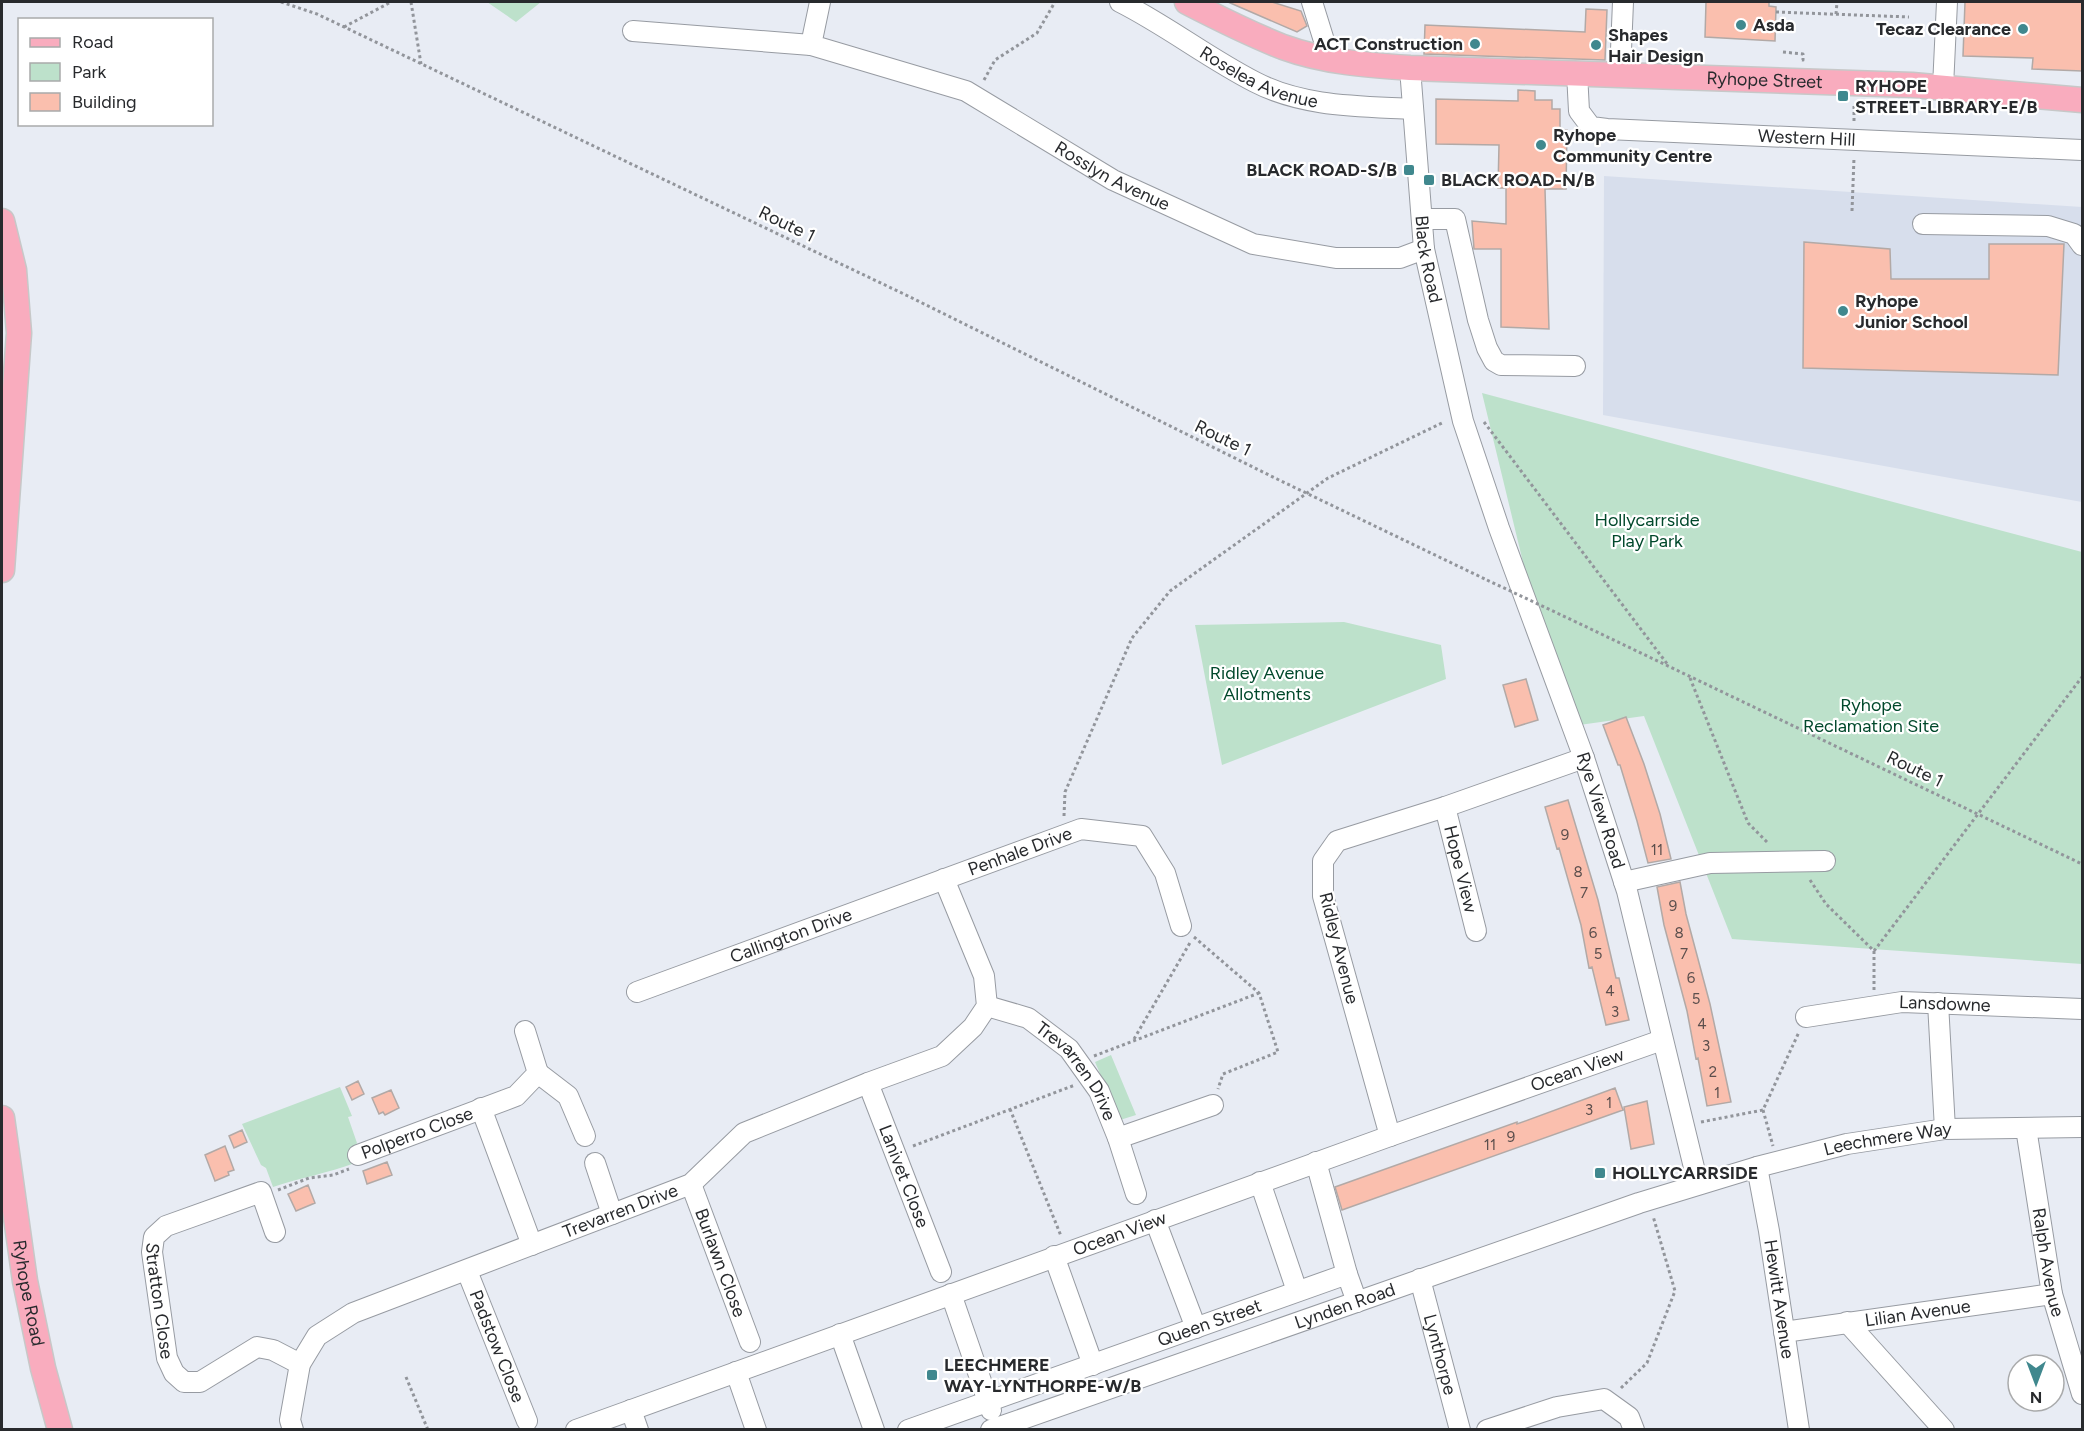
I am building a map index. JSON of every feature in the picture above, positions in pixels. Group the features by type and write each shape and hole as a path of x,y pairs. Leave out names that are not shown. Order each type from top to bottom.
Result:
{"main road":[{"name":"Ryhope Street","path":"1187,2 1234,26 1284,47 1330,60 1360,65 1410,69 1620,74 1943,87 2082,100"},
{"path":"2,220 14,270 19,333 2,570"},
{"name":"Ryhope Road","path":"2,1118 25,1281 43,1368 60,1430"}],"street":[{"path":"811,45 820,2"},
{"name":"Roselea Avenue","path":"1120,2 1255,82 1285,93 1316,102 1344,106 1413,109"},
{"path":"1312,2 1330,60"},
{"path":"1620,74 1623,2"},
{"path":"1943,87 1947,2"},
{"name":"Rosslyn Avenue","path":"633,31 811,45 966,91 1113,180 1253,244 1336,258 1400,258 1424,249"},
{"name":"Black Road","path":"1410,69 1424,249 1462,414 1472,446"},
{"name":"Western Hill","path":"1576,73 1578,111 1591,127 2082,150"},
{"path":"1422,219 1455,219 1478,320 1494,361 1501,365 1575,366"},
{"path":"1923,224 2048,226 2074,234 2082,245"},
{"name":"Rye View Road","path":"1472,446 1499,528 1584,758 1624,882 1698,1184"},
{"name":"Ridley Avenue","path":"1390,1136 1323,896 1323,861 1337,841 1445,807 1584,758"},
{"name":"Hope View","path":"1445,807 1476,931"},
{"name":"Penhale Drive","path":"944,879 1081,829 1142,836 1165,873 1187,931"},
{"path":"1624,882 1710,863 1825,861"},
{"path":"944,879 984,976 987,1006"},
{"name":"Callington Drive","path":"637,992 944,879"},
{"name":"Lansdowne","path":"1806,1017 1902,1002 2082,1009"},
{"path":"1938,1003 1945,1129"},
{"name":"Trevarren Drive","path":"293,1430 290,1420 300,1364 317,1336 353,1313 691,1184 744,1133 942,1056 973,1027 987,1006 1028,1018 1069,1048 1099,1091 1118,1138 1136,1194"},
{"path":"525,1031 538,1073 568,1096 585,1136"},
{"name":"Ocean View","path":"576,1430 1260,1182 1662,1040"},
{"name":"Polperro Close","path":"358,1155 516,1096 538,1073"},
{"name":"Lanivet Close","path":"868,1083 941,1272"},
{"name":"Trevarren Drive","path":"1118,1138 1213,1106"},
{"name":"Polperro Close","path":"481,1108 532,1245"},
{"name":"Leechmere Way","path":"1698,1184 1847,1144 1945,1129 2082,1127"},
{"name":"Ralph Avenue","path":"2026,1128 2052,1294 2082,1394"},
{"path":"1316,1162 1357,1302"},
{"path":"595,1163 612,1214"},
{"name":"Hewitt Avenue","path":"1757,1167 1761,1179 1799,1430"},
{"path":"1260,1182 1298,1291"},
{"name":"Burlawn Close","path":"691,1184 750,1342"},
{"name":"Lynden Road","path":"995,1429 1698,1184"},
{"path":"261,1192 275,1232"},
{"name":"Stratton Close","path":"261,1192 166,1226 154,1237 152,1252 167,1358 174,1373 184,1382 200,1382 257,1347 273,1350 300,1364"},
{"path":"1155,1220 1196,1328"},
{"path":"1061,1254 1093,1365"},
{"name":"Padstow Close","path":"466,1270 527,1421"},
{"name":"Queen Street","path":"908,1430 1347,1274"},
{"name":"Lynthorpe","path":"1420,1279 1460,1430"},
{"path":"951,1294 988,1400 995,1429"},
{"name":"Lilian Avenue","path":"1784,1332 2052,1294"},
{"path":"1847,1322 1944,1430"},
{"path":"840,1334 874,1430"},
{"path":"736,1372 756,1430"},
{"path":"1487,1430 1557,1407 1604,1400 1629,1417 1634,1430"},
{"path":"631,1410 638,1430"}],"path":[{"name":"Route 1","path":"280,2 317,14 918,302 1307,494 2082,864"},
{"path":"344,27 391,2"},
{"path":"411,2 421,64"},
{"path":"974,96 995,60 1037,33 1055,2"},
{"path":"1836,14 1837,2"},
{"path":"1776,12 1909,16"},
{"path":"1783,52 1803,54 1803,60 1792,59"},
{"path":"1062,836 1065,792 1132,638 1170,591 1328,478 1462,414"},
{"path":"1483,422 1669,667"},
{"path":"1689,676 1748,824 1793,861 1826,904 1874,951"},
{"path":"1875,1007 1874,951 2082,677"},
{"path":"1133,1041 1187,931 1259,993 1278,1052 1223,1074 1213,1106"},
{"path":"895,1153 1011,1109 1085,1071 1133,1041 1259,993"},
{"path":"1777,1162 1763,1110 1806,1017"},
{"path":"1011,1109 1061,1254"},
{"path":"1683,1125 1763,1110"},
{"name":"Polperro Close","path":"261,1192 271,1193 309,1178 333,1175 361,1165 358,1155"},
{"path":"1607,1402 1647,1363 1675,1291 1648,1200"},
{"path":"406,1377 428,1430"}],"shaded area":[{"name":"Ryhope Junior School","path":"1604,176 2082,207 2082,502 1603,415"}],"green space":[{"path":"487,2 541,2 516,22"},
{"name":"Ryhope Reclamation Site","path":"1482,393 2082,552 2082,964 1732,939 1644,716 1572,726 1545,653"},
{"name":"Ridley Avenue Allotments","path":"1344,622 1441,645 1446,679 1222,765 1195,625"},
{"path":"1111,1055 1136,1115 1120,1120 1095,1062"},
{"path":"340,1087 352,1116 348,1117 357,1143 351,1151 355,1163 273,1187 266,1168 261,1165 242,1124"}],"building":[{"path":"1228,2 1272,2 1301,11 1307,26 1297,32"},
{"name":"Asda","path":"1706,2 1769,2 1769,6 1776,7 1775,41 1705,37"},
{"name":"Tecaz Clearance","path":"1965,2 2082,2 2082,71 2032,69 2033,58 1963,56"},
{"path":"1586,9 1607,10 1605,60 1424,54 1425,25 1585,32"},
{"path":"1518,90 1535,91 1535,100 1552,100 1552,109 1560,109 1560,130 1567,130 1566,189 1545,189 1549,329 1501,327 1501,249 1474,249 1472,221 1506,224 1506,188 1498,188 1499,145 1436,144 1436,99 1518,101"},
{"path":"1804,242 1890,249 1891,279 1989,279 1989,244 2064,244 2058,375 1803,368"},
{"path":"1526,679 1538,720 1515,727 1503,685"},
{"path":"1626,717 1660,814 1671,859 1648,863 1620,765 1618,765 1603,725"},
{"path":"1568,800 1598,900 1616,978 1619,978 1629,1020 1606,1025 1592,967 1589,968 1581,925 1545,807"},
{"path":"1680,882 1731,1102 1707,1106 1687,1011 1664,925 1657,887"},
{"path":"358,1081 364,1094 352,1100 346,1087"},
{"path":"1615,1088 1623,1110 1342,1210 1335,1187"},
{"path":"391,1090 399,1108 385,1115 383,1112 379,1114 372,1098"},
{"path":"1647,1101 1654,1144 1631,1149 1624,1107"},
{"path":"242,1130 247,1142 234,1148 229,1136"},
{"path":"225,1146 234,1170 228,1172 229,1175 215,1181 205,1155"},
{"path":"387,1162 392,1175 367,1184 363,1171"},
{"path":"308,1185 315,1203 296,1211 288,1194"}],"place":[{"name":"Asda","path":"1741,25"},
{"name":"Tecaz Clearance","path":"2023,29"},
{"name":"ACT Construction","path":"1475,44"},
{"name":"Shapes Hair Design","path":"1596,45"},
{"name":"RYHOPE STREET-LIBRARY-E/B","path":"1843,96"},
{"name":"Ryhope Community Centre","path":"1541,145"},
{"name":"BLACK ROAD-S/B","path":"1409,170"},
{"name":"BLACK ROAD-N/B","path":"1429,180"},
{"name":"Ryhope Junior School","path":"1843,311"},
{"name":"HOLLYCARRSIDE","path":"1600,1173"},
{"name":"LEECHMERE WAY-LYNTHORPE-W/B","path":"932,1375"}],"park label":[{"name":"Hollycarrside Play Park","path":"1647,530"}]}
